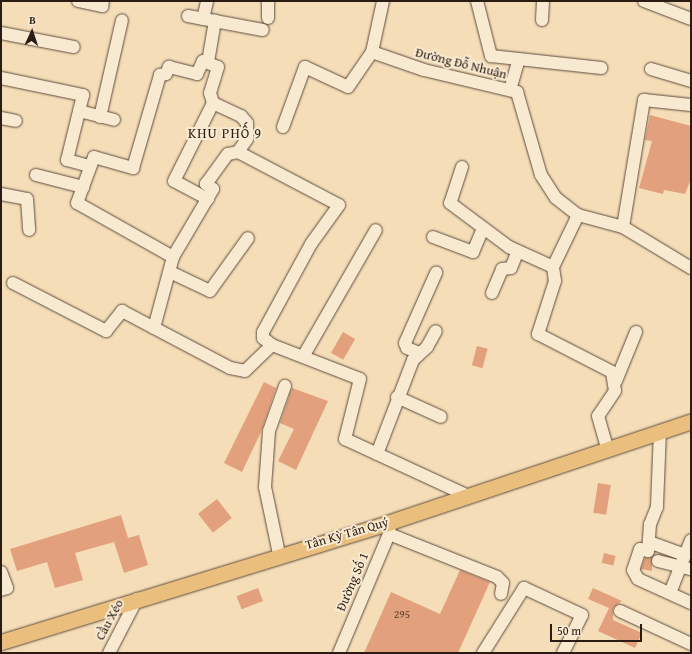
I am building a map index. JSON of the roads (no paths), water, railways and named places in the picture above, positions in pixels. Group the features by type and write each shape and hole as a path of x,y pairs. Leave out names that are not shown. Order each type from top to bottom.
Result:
{"main road":[{"name":"Tân Kỳ Tân Quý","path":"1,642 279,554 389,528 464,494 691,421"}],"street":[{"path":"78,1 102,3"},
{"path":"207,1 209,20 208,62"},
{"path":"268,1 268,18"},
{"path":"283,127 305,68 348,87 372,52 383,1"},
{"path":"477,1 491,56 601,68"},
{"path":"542,20 543,1"},
{"path":"644,1 691,19"},
{"path":"188,16 263,30"},
{"path":"100,117 122,20"},
{"path":"1,33 74,47"},
{"name":"Đường Đỗ Nhuận","path":"372,52 417,68 517,92 541,175 556,198 573,212"},
{"path":"510,90 519,59"},
{"path":"2,80 84,95 67,160 133,168 160,74 166,74 169,67 197,74 203,60 218,67 210,93 213,103 174,181 208,199"},
{"path":"651,69 691,81"},
{"path":"623,227 644,100 691,105"},
{"path":"213,103 241,116 247,123 247,139 238,152"},
{"path":"79,111 114,120"},
{"path":"1,118 16,121"},
{"path":"154,328 173,257 213,189 206,184 228,154 238,152 338,205 311,244 263,332 263,338 272,345 304,355 360,379 345,439 464,494"},
{"path":"92,162 77,203 173,257"},
{"path":"462,167 450,203 483,228 518,251 553,267"},
{"path":"36,175 83,187"},
{"path":"1,194 27,199 29,230"},
{"path":"616,381 612,372 538,334 555,281 553,267 573,212 623,227 691,268"},
{"path":"433,237 473,252 483,228"},
{"path":"304,355 376,230"},
{"path":"170,272 210,291 248,238"},
{"path":"492,292 502,269 511,268 518,251"},
{"path":"419,353 407,348 405,343 436,273"},
{"path":"13,283 106,331 122,311 230,368 245,370 272,345"},
{"path":"377,454 397,397 419,353 436,331"},
{"path":"607,448 598,416 615,391 616,381 636,332"},
{"path":"279,554 265,487 269,431 286,386"},
{"path":"397,397 441,417"},
{"path":"660,431 657,508 650,524 648,551 640,549 633,570 638,579 691,603"},
{"path":"389,528 497,577 503,583 500,594"},
{"name":"Đường Số 1","path":"339,653 389,528"},
{"path":"670,593 685,563 691,540"},
{"path":"649,542 685,563"},
{"path":"658,561 685,563"},
{"path":"1,572 7,588 1,590"},
{"path":"483,653 524,588 582,615 564,653"},
{"name":"Cầu Xéo","path":"109,653 137,600"},
{"path":"620,611 691,644"}],"district":[{"name":"KHU PHỐ 9","path":"225,133"}]}
